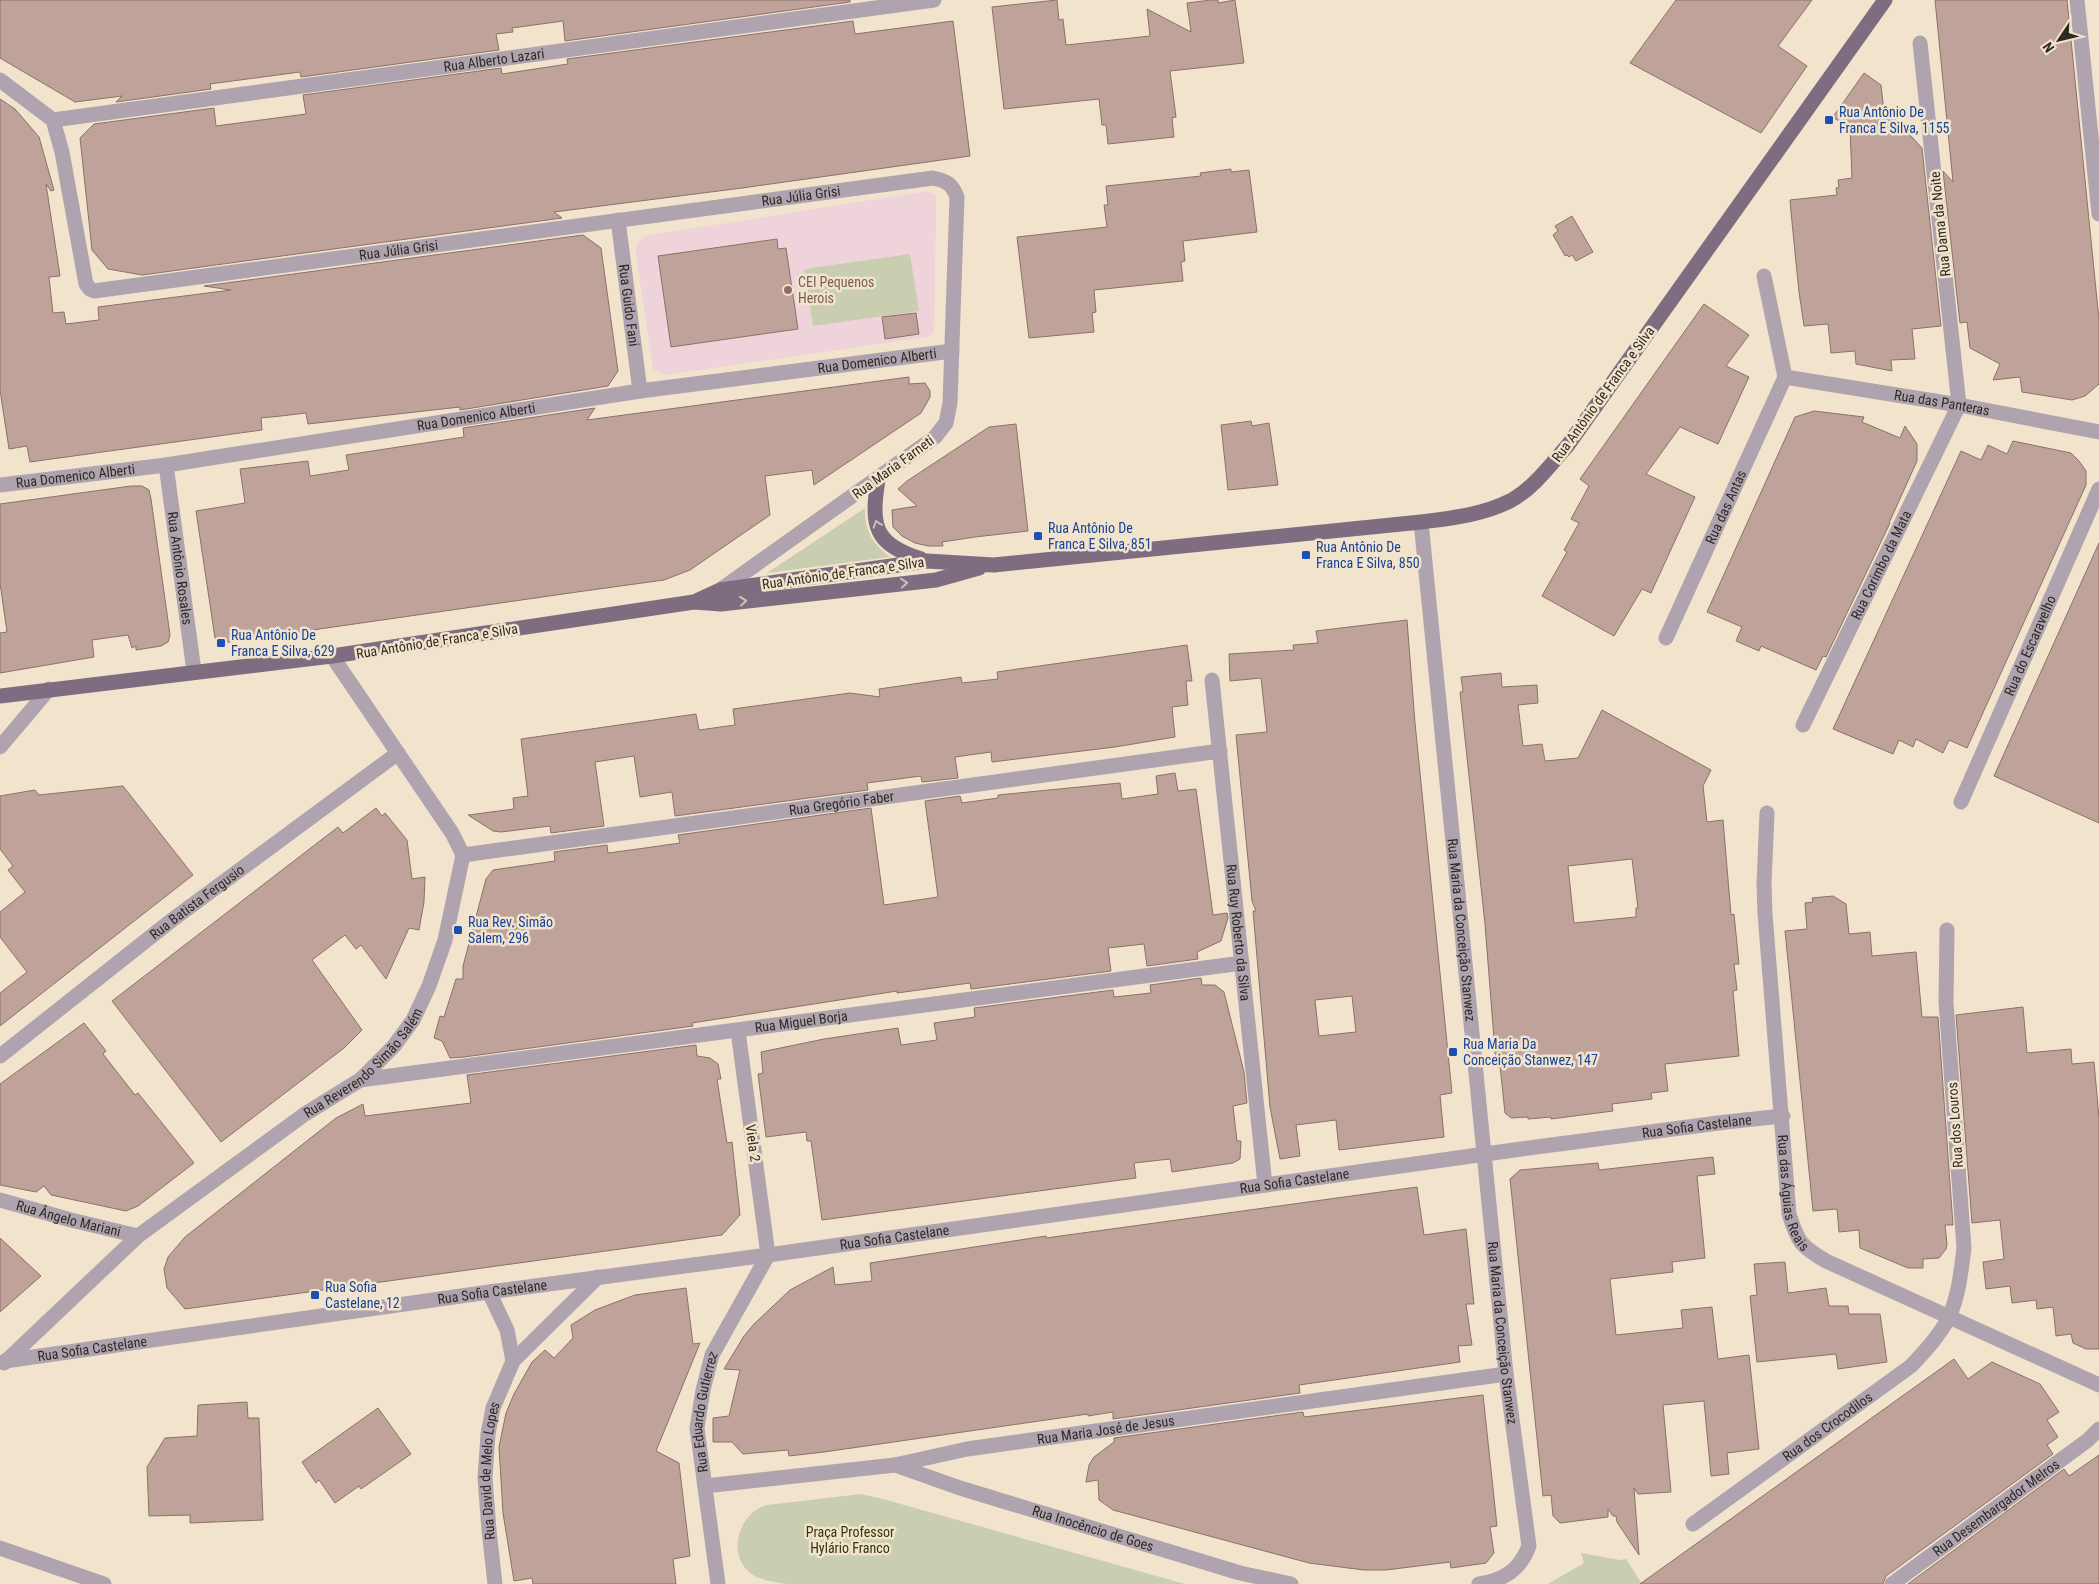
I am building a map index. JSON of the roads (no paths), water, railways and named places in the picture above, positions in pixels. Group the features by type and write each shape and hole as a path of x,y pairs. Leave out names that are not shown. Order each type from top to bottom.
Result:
{"main road":[{"name":"Rua Antônio de Franca e Silva","path":"721,597 936,580 994,565 1421,522 1468,516 1511,500 1538,479 1568,445 1884,0"},
{"path":"878,479 874,501 875,525 885,539 900,553 927,561"},
{"name":"Rua Antônio de Franca e Silva","path":"0,696 332,656 694,602 927,561 994,565"}],"street":[{"name":"Rua Alberto Lazari","path":"53,120 934,0"},
{"path":"2077,0 2099,214"},
{"name":"Rua Dama da Noite","path":"1920,43 1959,405"},
{"path":"0,80 53,120"},
{"name":"Rua Júlia Grisi","path":"53,120 62,152 86,284 94,291 933,178 946,181"},
{"name":"Rua Maria Farneti","path":"721,597 935,437 946,423 950,402 957,197 953,187 946,181"},
{"name":"Rua Guido Fani","path":"618,220 640,391"},
{"path":"1764,276 1785,377"},
{"name":"Rua Domenico Alberti","path":"0,485 166,465 640,391 952,351"},
{"name":"Rua das Panteras","path":"1785,377 1959,405 2099,432"},
{"name":"Rua das Antas","path":"1666,638 1785,377"},
{"name":"Rua Corimbo da Mata","path":"1803,725 1959,405"},
{"name":"Rua Antônio Rosales","path":"166,465 194,672"},
{"name":"Rua do Escaravelho","path":"1961,802 2099,489"},
{"name":"Rua Maria da Conceição Stanwez","path":"1421,522 1506,1374 1529,1546 1524,1560 1512,1571 1495,1581 1480,1584"},
{"path":"332,656 452,833 463,855"},
{"name":"Rua Ruy Roberto da Silva","path":"1212,680 1265,1186"},
{"path":"0,746 49,689"},
{"name":"Rua Gregório Faber","path":"463,855 1220,750"},
{"name":"Rua Batista Fergusio","path":"0,1056 172,920 398,754"},
{"name":"Rua das Águias Reais","path":"1767,813 1764,883 1789,1214 1796,1237 1806,1250 1826,1261 2099,1385"},
{"name":"Rua Reverendo Simão Salém","path":"3,1365 138,1236 305,1114 360,1080 394,1046 413,1020 430,986 445,940 463,855"},
{"name":"Rua dos Louros","path":"1947,930 1946,1002 1964,1248 1960,1284 1949,1317"},
{"name":"Rua Miguel Borja","path":"360,1080 1242,963"},
{"name":"Viela 2","path":"738,1031 768,1255"},
{"name":"Rua Sofia Castelane","path":"3,1365 489,1292 768,1255 1485,1154 1783,1116"},
{"name":"Rua Ângelo Mariani","path":"0,1200 138,1236"},
{"name":"Rua Eduardo Gutierrez","path":"718,1584 697,1428 703,1390 712,1355 768,1255"},
{"name":"Rua David de Melo Lopes","path":"495,1584 485,1478 488,1434 494,1408 513,1361 598,1277"},
{"path":"489,1292 507,1330 513,1361"},
{"name":"Rua dos Crocodilos","path":"1693,1524 1911,1366 1931,1344 1949,1317"},
{"name":"Rua Maria José de Jesus","path":"705,1486 895,1465 967,1449 1506,1374"},
{"name":"Rua Desembargador Melros","path":"1892,1584 2088,1440 2099,1429"},
{"name":"Rua Inocêncio de Goes","path":"895,1465 960,1488 1231,1570 1291,1584"},
{"path":"0,1548 104,1584"}],"place":[{"name":"Rua Antônio De Franca E Silva, 1155","path":"1829,120"},
{"name":"CEI Pequenos Herois","path":"788,290"},
{"name":"Rua Antônio De Franca E Silva, 851","path":"1038,536"},
{"name":"Rua Antônio De Franca E Silva, 850","path":"1306,555"},
{"name":"Rua Antônio De Franca E Silva, 629","path":"221,643"},
{"name":"Rua Rev. Simão Salem, 296","path":"458,930"},
{"name":"Rua Maria Da Conceição Stanwez, 147","path":"1453,1052"},
{"name":"Rua Sofia Castelane, 12","path":"315,1295"}],"park label":[{"name":"Praça Professor Hylário Franco","path":"850,1540"}]}
